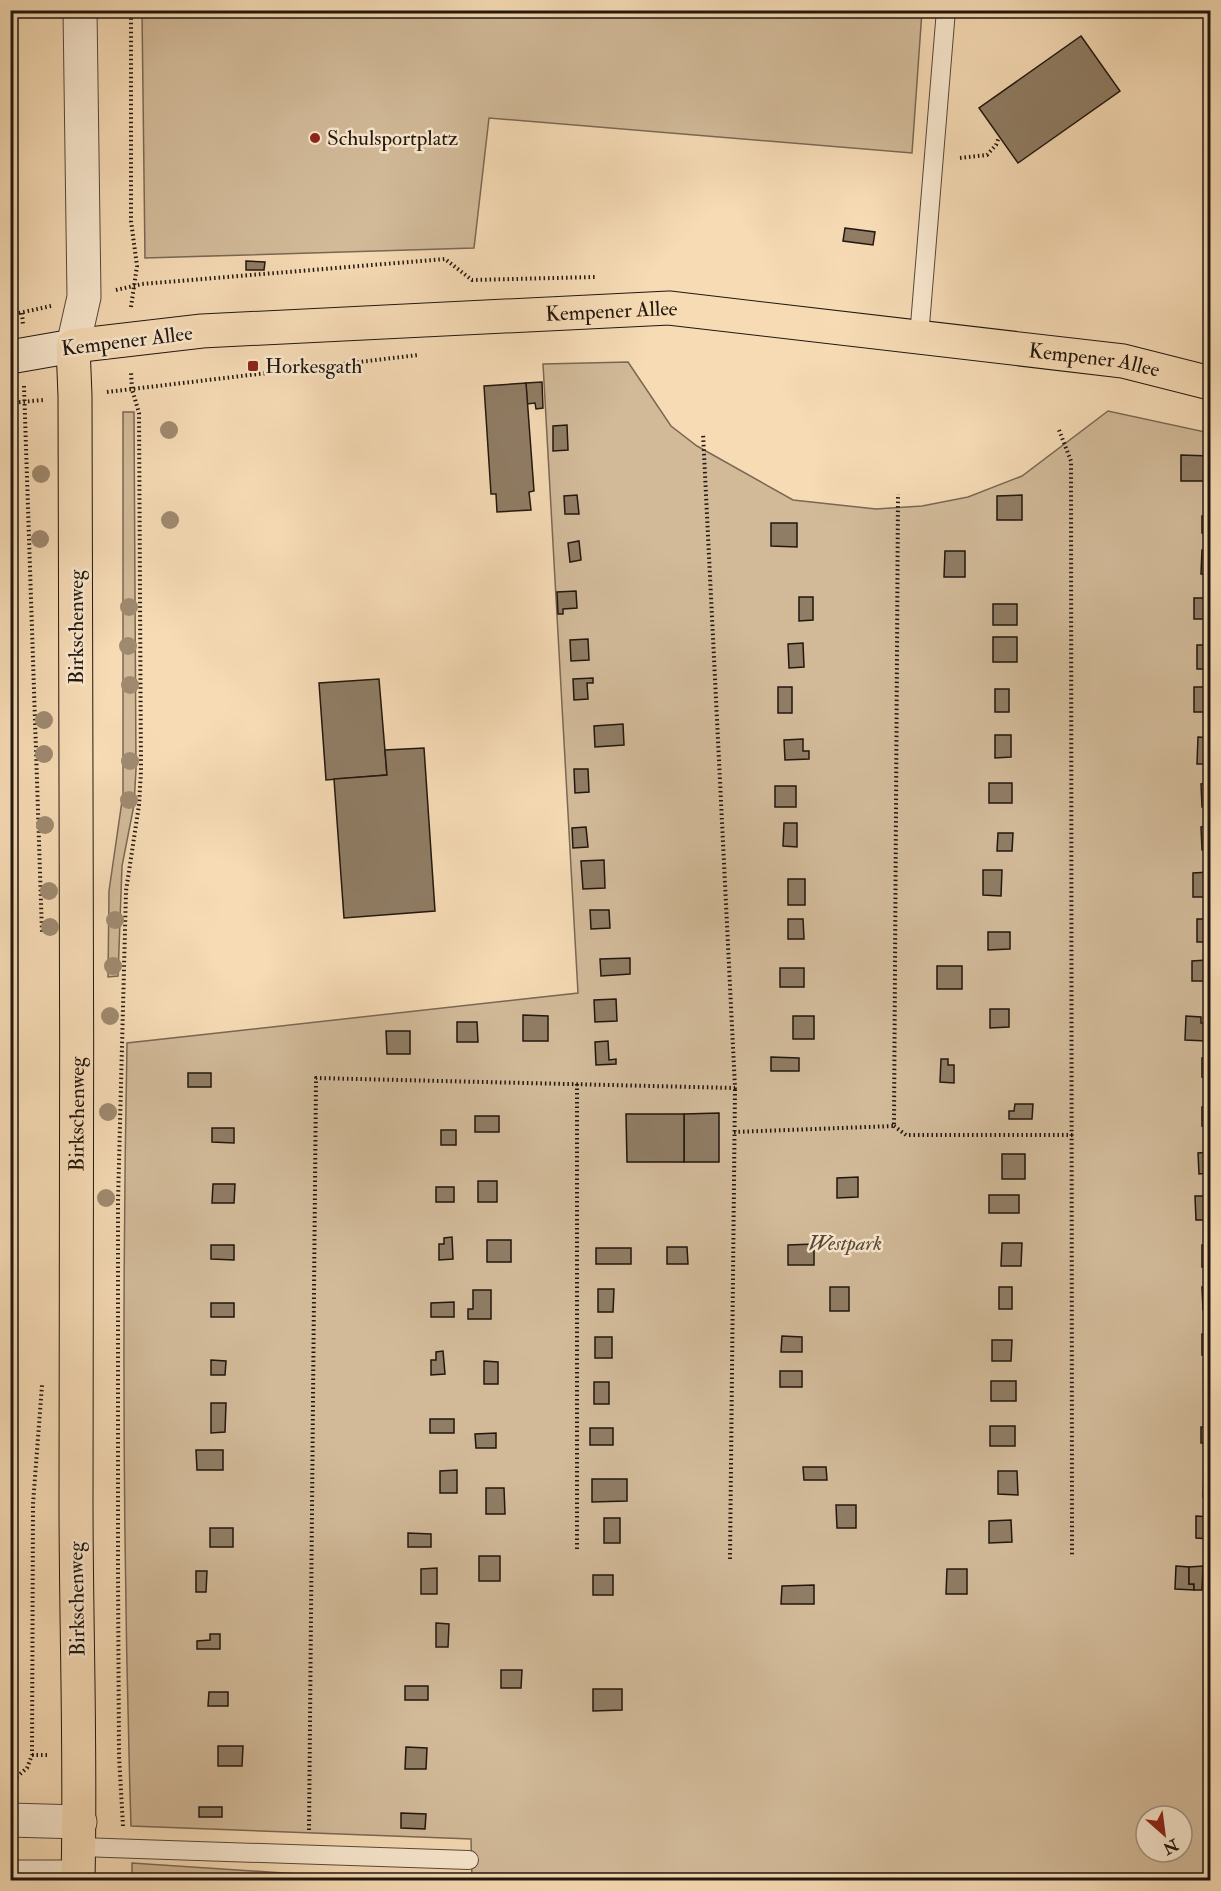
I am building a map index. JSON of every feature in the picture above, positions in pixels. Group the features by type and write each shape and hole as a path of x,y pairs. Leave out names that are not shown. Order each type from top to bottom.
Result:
{"main road":[{"name":"Kempener Allee","path":"73,346 202,331 669,308 1123,361 1210,383"},
{"name":"Birkschenweg","path":"73,346 78,847 76,1514 79,1857"}],"street":[{"path":"73,346 84,297 80,10"},
{"name":"Kempener Allee","path":"10,357 73,346"},
{"path":"10,1820 79,1857"},
{"path":"10,1877 79,1857"}],"lane":[{"path":"919,337 946,10"},
{"path":"79,1857 124,1848 469,1860"}],"path":[{"path":"131,10 131,222 137,266 132,287"},
{"path":"960,158 987,155 996,146 999,136"},
{"path":"10,315 22,313"},
{"path":"124,1848 119,1756 117,1202 126,891 139,805 141,771 139,413 132,389 428,354"},
{"path":"10,403 24,402 42,938"},
{"path":"1059,430 1071,461 1072,1556"},
{"path":"703,433 735,1088 730,1559"},
{"path":"894,1126 898,494"},
{"path":"309,1854 316,1078 735,1088"},
{"path":"577,1084 577,1552"},
{"path":"734,1132 894,1126 906,1135 1072,1135"},
{"path":"10,1783 27,1768 32,1755 33,1503 42,1380"}],"green space":[{"name":"Schulsportplatz","path":"142,11 922,11 912,153 489,118 474,248 145,258"},
{"name":"Westpark","path":"628,362 671,426 697,446 793,500 876,509 922,506 968,497 1022,476 1108,411 1210,433 1210,1880 472,1880 471,1839 131,1826 124,1434 127,1043 578,993 543,364"},
{"path":"123,412 134,412 136,769 134,805 122,866 118,976 108,977 109,891 123,794"},
{"path":"132,1863 313,1875 472,1880 132,1880"}],"building":[{"path":"1081,36 1120,91 1018,163 979,108"},
{"path":"845,228 875,232 873,245 843,241"},
{"path":"246,261 265,262 264,270 246,270"},
{"path":"542,382 543,408 536,409 535,403 527,404 526,383"},
{"path":"526,383 534,491 529,492 531,510 497,512 496,494 491,494 484,386"},
{"path":"567,425 568,450 553,451 553,426"},
{"path":"1181,455 1210,456 1210,481 1181,481"},
{"path":"577,495 579,514 565,514 564,496"},
{"path":"1022,495 1022,520 997,520 997,496"},
{"path":"1202,516 1210,516 1210,533 1202,533"},
{"path":"771,523 797,523 797,547 771,546"},
{"path":"579,541 581,560 570,562 568,543"},
{"path":"1202,550 1210,550 1210,574 1201,574"},
{"path":"945,551 965,551 965,577 944,577"},
{"path":"576,591 577,608 563,609 563,614 558,614 557,592"},
{"path":"799,597 813,597 813,620 799,621"},
{"path":"1194,598 1210,598 1210,619 1194,619"},
{"path":"993,604 1017,604 1017,625 993,625"},
{"path":"993,637 1017,637 1017,662 993,662"},
{"path":"588,639 589,660 571,661 570,640"},
{"path":"803,643 804,667 789,668 788,644"},
{"path":"1197,645 1210,645 1210,669 1197,669"},
{"path":"593,678 593,683 587,683 588,699 574,700 573,679"},
{"path":"379,679 387,775 326,780 319,683"},
{"path":"778,687 792,687 792,713 778,713"},
{"path":"1194,687 1210,687 1210,712 1194,712"},
{"path":"995,689 1009,689 1009,712 995,712"},
{"path":"623,724 624,745 595,747 594,726"},
{"path":"995,735 1011,735 1011,757 995,758"},
{"path":"1198,737 1210,738 1210,764 1197,764"},
{"path":"803,739 803,751 809,751 809,759 785,760 784,740"},
{"path":"424,748 435,911 344,918 334,779 387,775 385,750"},
{"path":"574,769 588,769 589,792 575,793"},
{"path":"989,783 1012,783 1012,803 989,803"},
{"path":"1210,783 1210,807 1202,807 1201,784"},
{"path":"775,786 796,786 796,807 775,807"},
{"path":"784,823 797,823 797,847 783,846"},
{"path":"1210,826 1210,849 1202,850 1201,827"},
{"path":"586,827 588,847 573,848 572,828"},
{"path":"998,833 1013,833 1012,851 997,851"},
{"path":"604,860 605,888 583,889 581,861"},
{"path":"983,870 1002,870 1001,896 983,895"},
{"path":"1210,872 1210,897 1193,897 1193,873"},
{"path":"788,879 805,879 805,905 788,905"},
{"path":"590,910 609,910 610,928 591,929"},
{"path":"788,919 803,919 804,939 788,939"},
{"path":"1197,919 1210,919 1210,942 1197,942"},
{"path":"988,932 1010,932 1010,949 988,950"},
{"path":"630,958 630,974 601,976 600,959"},
{"path":"1206,960 1207,981 1192,981 1192,961"},
{"path":"937,966 962,966 962,989 937,989"},
{"path":"780,968 804,968 804,987 780,987"},
{"path":"616,999 617,1021 595,1022 594,1000"},
{"path":"990,1009 1009,1009 1009,1027 990,1028"},
{"path":"523,1015 548,1016 548,1041 523,1041"},
{"path":"793,1016 814,1016 814,1039 793,1039"},
{"path":"1186,1016 1201,1017 1201,1023 1208,1023 1207,1041 1185,1040"},
{"path":"457,1022 477,1022 478,1042 457,1042"},
{"path":"386,1031 410,1031 410,1054 387,1054"},
{"path":"608,1041 609,1060 616,1059 616,1064 596,1065 595,1042"},
{"path":"771,1057 799,1058 799,1071 771,1071"},
{"path":"1202,1058 1210,1058 1210,1078 1202,1077"},
{"path":"941,1059 948,1059 948,1065 954,1065 954,1083 940,1082"},
{"path":"188,1073 211,1073 211,1087 188,1087"},
{"path":"1015,1104 1033,1104 1032,1119 1009,1119 1009,1111 1014,1111"},
{"path":"1202,1107 1210,1107 1210,1126 1202,1126"},
{"path":"719,1113 719,1162 684,1162 684,1114"},
{"path":"626,1114 684,1114 684,1162 627,1162"},
{"path":"475,1116 499,1116 499,1132 475,1132"},
{"path":"212,1128 234,1128 234,1143 212,1142"},
{"path":"441,1130 456,1130 456,1145 441,1145"},
{"path":"1210,1152 1210,1173 1199,1174 1198,1153"},
{"path":"1002,1154 1025,1154 1025,1179 1002,1179"},
{"path":"858,1177 858,1197 837,1198 837,1178"},
{"path":"478,1181 497,1181 497,1202 478,1202"},
{"path":"213,1184 235,1184 234,1203 212,1203"},
{"path":"436,1187 454,1187 454,1202 436,1202"},
{"path":"989,1195 1019,1195 1019,1213 989,1213"},
{"path":"1195,1196 1210,1196 1210,1220 1196,1220"},
{"path":"452,1237 453,1259 439,1260 439,1244 444,1244 444,1238"},
{"path":"487,1240 511,1240 511,1262 487,1262"},
{"path":"1002,1243 1022,1243 1021,1266 1001,1266"},
{"path":"814,1244 814,1265 788,1265 788,1245"},
{"path":"211,1245 234,1245 234,1260 211,1259"},
{"path":"1202,1245 1210,1245 1210,1267 1202,1267"},
{"path":"667,1247 687,1247 688,1264 667,1264"},
{"path":"596,1248 631,1248 631,1264 596,1264"},
{"path":"830,1287 849,1287 849,1311 830,1311"},
{"path":"999,1287 1012,1287 1012,1309 999,1309"},
{"path":"1202,1287 1210,1287 1210,1310 1203,1310"},
{"path":"598,1289 614,1289 613,1312 598,1312"},
{"path":"473,1290 491,1290 491,1319 468,1319 468,1309 473,1309"},
{"path":"454,1302 454,1317 431,1317 431,1303"},
{"path":"211,1303 234,1303 234,1317 211,1317"},
{"path":"1202,1334 1210,1335 1210,1355 1202,1355"},
{"path":"782,1336 802,1337 802,1352 781,1352"},
{"path":"595,1337 612,1337 612,1358 595,1358"},
{"path":"992,1340 1012,1340 1011,1361 992,1361"},
{"path":"443,1351 445,1374 431,1375 431,1360 436,1360 436,1352"},
{"path":"211,1360 226,1361 225,1375 211,1375"},
{"path":"484,1361 498,1362 498,1384 484,1384"},
{"path":"780,1371 802,1371 802,1387 780,1387"},
{"path":"1208,1380 1210,1380 1210,1401 1207,1401"},
{"path":"991,1381 1016,1381 1016,1401 991,1401"},
{"path":"594,1382 609,1382 609,1404 594,1404"},
{"path":"211,1403 226,1403 225,1432 211,1433"},
{"path":"430,1419 454,1419 454,1433 430,1433"},
{"path":"990,1426 1015,1426 1015,1446 990,1446"},
{"path":"1201,1427 1210,1427 1210,1443 1201,1443"},
{"path":"590,1428 613,1428 613,1445 590,1445"},
{"path":"496,1433 496,1448 476,1448 475,1434"},
{"path":"196,1450 223,1450 223,1470 197,1470"},
{"path":"803,1467 826,1467 827,1480 804,1480"},
{"path":"457,1470 457,1493 440,1493 440,1471"},
{"path":"998,1471 1017,1471 1018,1495 998,1494"},
{"path":"1204,1474 1210,1474 1210,1497 1203,1497"},
{"path":"592,1479 627,1479 627,1501 592,1502"},
{"path":"486,1488 504,1488 505,1514 486,1514"},
{"path":"836,1505 856,1505 856,1528 837,1528"},
{"path":"1196,1516 1210,1517 1210,1539 1196,1538"},
{"path":"604,1518 620,1518 620,1543 604,1543"},
{"path":"1011,1520 1012,1542 989,1543 989,1521"},
{"path":"210,1528 233,1528 233,1547 210,1547"},
{"path":"408,1533 431,1534 431,1547 408,1547"},
{"path":"479,1556 500,1556 500,1581 479,1581"},
{"path":"1176,1566 1189,1567 1189,1584 1194,1584 1194,1590 1175,1589"},
{"path":"1203,1566 1210,1567 1210,1582 1202,1582"},
{"path":"1203,1566 1202,1590 1194,1590 1194,1584 1189,1584 1189,1567"},
{"path":"437,1568 437,1594 421,1594 421,1569"},
{"path":"947,1569 967,1569 967,1594 946,1594"},
{"path":"196,1571 207,1571 206,1592 196,1592"},
{"path":"593,1575 613,1575 613,1595 593,1595"},
{"path":"814,1585 814,1604 781,1604 782,1586"},
{"path":"436,1623 449,1624 448,1647 436,1647"},
{"path":"210,1634 220,1634 220,1649 197,1649 197,1641 210,1640"},
{"path":"501,1670 522,1670 521,1688 501,1688"},
{"path":"405,1686 428,1686 428,1700 405,1700"},
{"path":"593,1689 622,1689 622,1710 593,1711"},
{"path":"209,1692 228,1692 228,1706 208,1706"},
{"path":"218,1746 243,1746 242,1766 218,1766"},
{"path":"406,1747 427,1748 426,1769 405,1769"},
{"path":"199,1807 222,1807 222,1817 199,1817"},
{"path":"401,1813 426,1814 425,1829 401,1828"}],"place":[{"name":"Schulsportplatz","path":"315,138"},
{"name":"Horkesgath","path":"253,366"}]}
